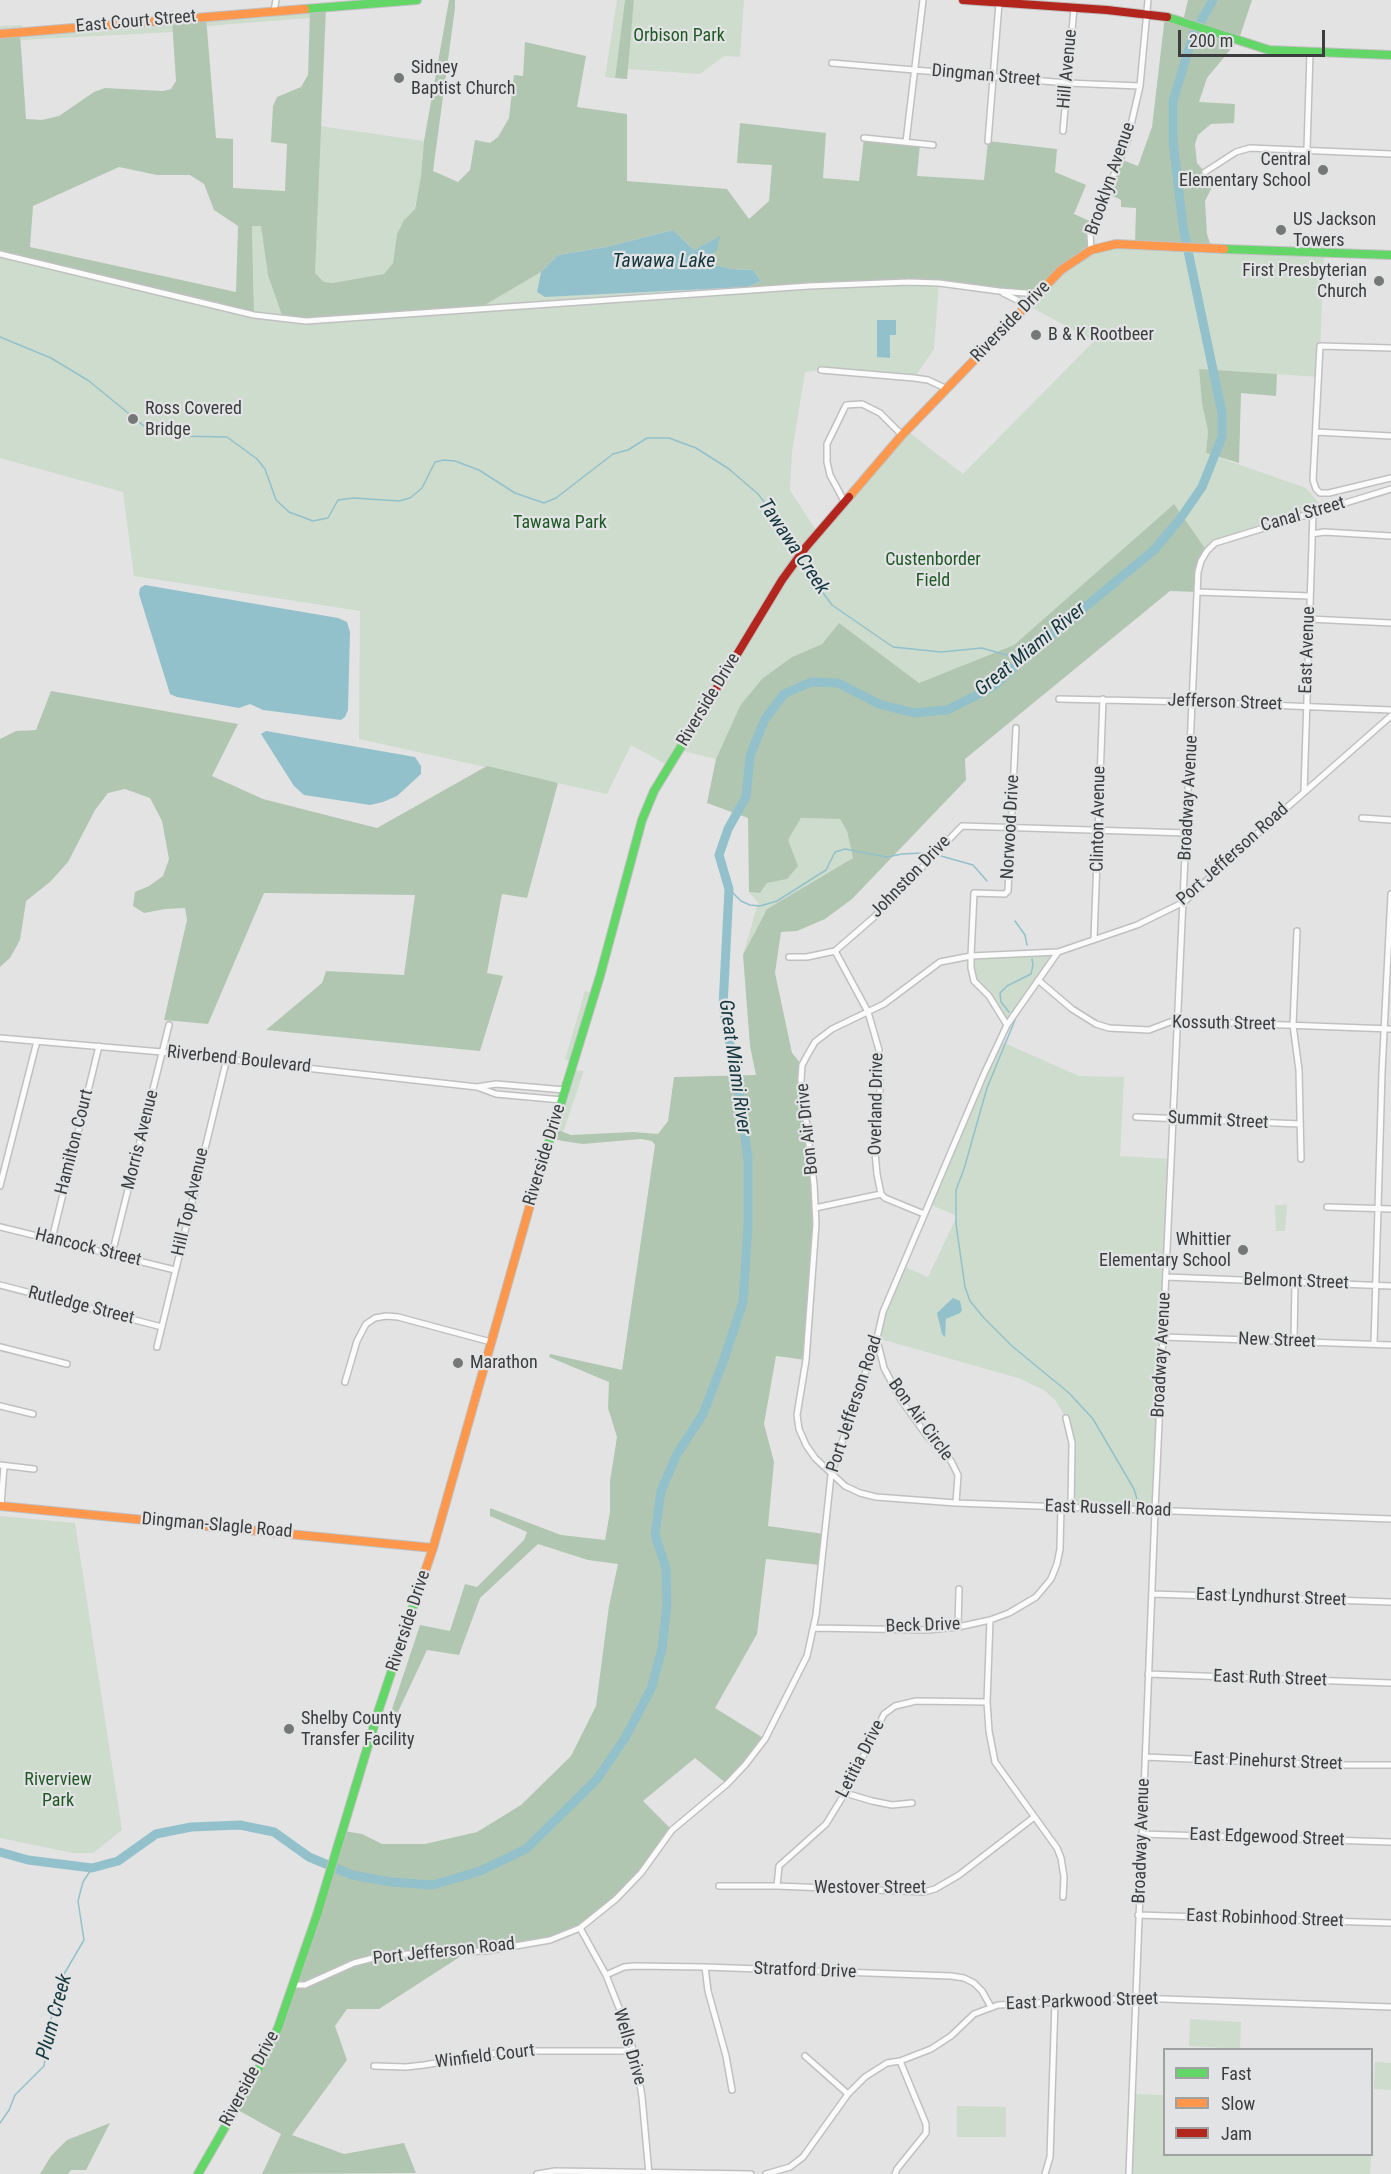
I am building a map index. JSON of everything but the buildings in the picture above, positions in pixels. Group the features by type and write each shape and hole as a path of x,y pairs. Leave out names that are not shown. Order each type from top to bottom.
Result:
{"main road":[{"name":"East Court Street","path":"0,34 417,0"},
{"path":"963,0 1146,14 1183,21 1269,50 1391,55"},
{"path":"1091,250 1116,244 1136,244 1391,255"},
{"name":"Riverside Drive","path":"198,2174 260,2068 278,2028 318,1915 379,1709 433,1548 491,1342 603,965 642,820 654,791 782,580 806,547 902,435 1061,270 1091,250"},
{"name":"Dingman-Slagle Road","path":"0,1506 433,1548"}],"street":[{"path":"274,11 276,0"},
{"path":"906,142 922,0"},
{"name":"Brooklyn Avenue","path":"1091,250 1090,234 1127,142 1140,86 1148,0"},
{"path":"988,141 999,3"},
{"name":"Hill Avenue","path":"1064,131 1074,8"},
{"path":"1307,149 1310,53"},
{"name":"Dingman Street","path":"832,63 1140,86"},
{"path":"864,138 933,146"},
{"path":"1205,172 1242,150 1261,147 1391,154"},
{"path":"0,254 254,315 306,321 809,286 934,282 1038,294"},
{"path":"999,291 1027,305"},
{"path":"1391,348 1320,346 1313,480 1320,493 1329,493 1391,478"},
{"path":"821,369 927,380 948,389"},
{"path":"844,501 830,475 827,444 846,405 862,404 880,413 902,435"},
{"path":"1316,432 1391,436"},
{"name":"Canal Street","path":"1215,543 1391,489"},
{"name":"East Avenue","path":"1304,792 1313,512"},
{"path":"1312,534 1391,536"},
{"name":"Broadway Avenue","path":"1129,2174 1174,1067 1179,1021 1197,592 1201,561 1215,543"},
{"path":"1197,592 1310,596"},
{"path":"1310,619 1391,623"},
{"name":"Jefferson Street","path":"1059,699 1391,710"},
{"name":"Clinton Avenue","path":"1094,939 1103,699"},
{"name":"Port Jefferson Road","path":"294,1985 305,1985 354,1963 385,1955 486,1951 550,1940 580,1929 616,1899 641,1873 672,1830 727,1784 765,1739 807,1656 814,1628 831,1475 877,1338 883,1312 1007,1024 1058,952 1137,925 1184,902 1391,716"},
{"name":"Norwood Drive","path":"1007,1024 989,996 974,981 970,968 970,956 974,893 1005,894 1008,891 1016,728"},
{"path":"1362,818 1391,820"},
{"name":"Johnston Drive","path":"789,957 807,957 835,951 873,918 962,826 1187,833"},
{"path":"1374,1344 1378,1209 1388,1028 1391,894"},
{"path":"1297,932 1293,1025 1299,1070 1301,1160"},
{"name":"Overland Drive","path":"835,951 868,1012 879,1050 880,1096 875,1152 882,1194"},
{"name":"Bon Air Drive","path":"831,1475 814,1458 798,1429 797,1414 812,1303 816,1224 801,1080 802,1065 815,1042 832,1029 884,1004 940,962 970,956 1058,952"},
{"name":"Kossuth Street","path":"1038,980 1071,1009 1109,1028 1149,1030 1179,1021 1388,1028"},
{"name":"Morris Avenue","path":"112,1254 169,1025"},
{"name":"Riverbend Boulevard","path":"0,1038 226,1058 477,1087"},
{"path":"0,1186 37,1041"},
{"name":"Hamilton Court","path":"52,1239 99,1046"},
{"name":"Hill Top Avenue","path":"157,1347 226,1058"},
{"path":"477,1087 496,1084 565,1090"},
{"path":"477,1087 496,1094 562,1101"},
{"name":"Summit Street","path":"1136,1117 1300,1124"},
{"path":"815,1208 882,1194 885,1198 924,1214"},
{"path":"1327,1207 1391,1209"},
{"name":"Hancock Street","path":"0,1227 175,1270"},
{"name":"Belmont Street","path":"1166,1277 1391,1286"},
{"path":"1294,1341 1295,1282"},
{"name":"Rutledge Street","path":"0,1285 162,1327"},
{"path":"345,1382 357,1341 366,1324 375,1318 398,1317 491,1342"},
{"name":"New Street","path":"1163,1337 1391,1345"},
{"name":"Bon Air Circle","path":"877,1338 884,1368 901,1400 927,1436 951,1461 958,1475 956,1503"},
{"path":"0,1347 67,1364"},
{"path":"0,1406 33,1414"},
{"path":"1066,1418 1072,1443 1071,1507"},
{"path":"0,1506 2,1466 34,1469"},
{"name":"East Russell Road","path":"831,1475 846,1486 876,1497 956,1503 1391,1519"},
{"name":"Beck Drive","path":"814,1628 928,1630 958,1628 1009,1613 1036,1597 1051,1579 1060,1549 1061,1506"},
{"path":"958,1628 959,1589"},
{"name":"East Lyndhurst Street","path":"1152,1594 1391,1602"},
{"path":"990,1620 987,1702 989,1731 995,1762 1033,1818 1057,1848 1064,1877 1063,1897"},
{"name":"East Ruth Street","path":"1149,1674 1391,1683"},
{"name":"Letitia Drive","path":"777,1886 779,1866 826,1824 845,1793 884,1714 895,1706 915,1701 987,1702"},
{"name":"East Pinehurst Street","path":"1145,1757 1328,1765 1391,1765"},
{"path":"845,1793 892,1805 912,1803"},
{"name":"Westover Street","path":"719,1887 777,1886 924,1892 935,1889 959,1875 1033,1818"},
{"name":"East Edgewood Street","path":"1142,1834 1391,1842"},
{"name":"East Robinhood Street","path":"1138,1916 1391,1923"},
{"name":"Wells Drive","path":"580,1929 606,1975 627,2028 642,2097 649,2173"},
{"name":"Stratford Drive","path":"606,1975 634,1966 951,1976 964,1978 974,1983 982,1991 991,2007"},
{"path":"705,1967 708,1990 726,2056 732,2090"},
{"name":"East Parkwood Street","path":"766,2174 790,2167 803,2157 848,2094 865,2077 887,2063 900,2061 931,2049 951,2036 974,2014 998,2005 1135,1998 1391,2007"},
{"path":"1045,2174 1050,2154 1055,2002"},
{"name":"Winfield Court","path":"374,2066 424,2066 509,2051 622,2052 633,2050"},
{"path":"805,2056 848,2094"},
{"path":"895,2174 926,2133 926,2124 900,2061"},
{"path":"537,2174 555,2171 751,2174"}],"green space":[{"path":"449,0 455,0 433,171 458,182 470,170 475,140 490,143 498,137 509,118 514,75 523,76 525,42 586,56 577,107 627,114 627,181 727,189 749,219 769,201 772,165 737,163 740,123 826,133 823,178 859,181 864,138 920,144 917,176 984,180 988,141 1057,149 1055,172 1086,185 1074,214 1094,223 1090,234 1091,250 1076,259 1038,294 934,282 749,290 748,287 761,281 753,270 732,269 701,262 719,237 694,250 673,230 606,247 558,255 541,272 478,309 306,321 283,318 268,275 261,226 252,226 254,315 0,254 0,34 20,33 26,119 42,120 59,116 94,92 105,88 163,91 171,89 176,81 172,19 206,17 216,138 233,139 233,188 285,191 287,144 271,142 273,106 277,97 301,87 308,75 310,9 326,8 315,273 324,282 332,283 384,274 393,263 397,234 404,220 415,209 424,141","holes":["119,167 157,175 190,175 204,184 214,210 238,226 236,292 30,247 33,206"]},
{"path":"617,0 625,0 615,78 605,77"},
{"path":"625,0 634,0 627,79 615,78"},
{"name":"Orbison Park","path":"634,0 744,0 740,57 724,56 700,74 627,69"},
{"path":"1188,0 1252,0 1239,39 1207,78 1199,102 1235,104 1234,123 1211,124 1198,135 1195,144 1197,163 1205,172 1212,187 1205,201 1207,234 1212,249 1135,244 1136,208 1121,207 1121,200 1107,193 1120,159 1138,166 1152,127 1165,16 1183,21"},
{"path":"310,9 310,18 207,26 206,17"},
{"path":"172,19 173,32 21,40 20,33 0,34 0,26 22,25 22,32"},
{"path":"320,126 424,141 422,177 414,210 404,220 397,234 393,263 384,274 332,283 324,282 315,273"},
{"name":"Tawawa Park","path":"252,226 262,226 268,275 478,309 541,272 537,292 545,297 748,287 749,290 939,283 934,349 914,378 821,370 805,372 792,452 790,490 817,532 906,430 963,474 1094,341 1027,305 1076,259 1116,244 1324,253 1319,377 1199,369 1202,404 1208,431 1206,453 1306,488 1324,509 1232,536 1207,551 1174,504 1014,645 919,683 839,623 822,644 792,657 740,706 716,759 679,750 669,766 631,745 607,794 359,739 360,611 134,576 123,492 0,458 0,254 254,296"},
{"path":"1199,369 1277,374 1276,396 1241,393 1239,463 1206,453 1208,431 1202,404"},
{"path":"1174,504 1207,551 1201,561 1197,592 1170,591 965,759 966,780 852,899 825,919 797,931 781,932 775,973 792,1053 802,1065 816,1224 806,1360 776,1356 764,1424 774,1462 768,1526 824,1534 820,1565 766,1559 757,1634 715,1708 765,1739 727,1784 695,1758 643,1801 672,1830 641,1873 580,1928 550,1940 469,1951 379,2009 347,2009 335,2026 347,2060 292,2135 344,2154 404,2143 416,2173 262,2174 281,2134 236,2109 278,2028 344,1831 362,1834 382,1844 425,1844 477,1832 521,1805 571,1756 596,1706 609,1606 618,1564 588,1560 538,1544 480,1598 459,1655 427,1650 397,1714 391,1712 420,1625 450,1631 465,1584 477,1587 524,1540 527,1532 490,1516 490,1508 561,1535 605,1540 610,1512 610,1481 617,1437 608,1408 609,1382 549,1357 550,1354 622,1370 655,1145 652,1141 641,1139 583,1144 563,1141 550,1138 553,1128 571,1135 633,1132 658,1134 668,1121 674,1077 756,1075 750,1046 743,955 767,909 853,858 847,831 840,819 801,818 788,840 798,866 787,879 767,883 760,893 749,892 748,818 707,803 716,759 740,706 762,679 792,657 822,644 839,623 919,683 1014,645"},
{"path":"51,691 238,724 212,776 263,799 377,828 487,766 558,783 527,898 502,894 487,973 503,976 480,1051 266,1030 322,983 326,971 404,975 415,895 264,893 208,1024 164,1020 187,920 185,908 144,913 133,906 135,892 163,876 169,859 162,821 150,798 125,789 108,793 95,810 68,862 50,882 26,901 20,940 10,958 0,967 0,739 16,731 36,730"},
{"path":"801,818 840,819 847,831 853,858 767,909 743,955 758,903 749,892 760,893 767,883 787,879 788,840"},
{"path":"1058,952 1007,1025 974,981 971,956"},
{"path":"585,991 594,993 574,1061 565,1060"},
{"path":"1000,1041 1079,1076 1124,1077 1120,1156 1171,1159 1155,1511 1071,1507 1072,1443 1066,1418 1055,1400 1044,1390 1018,1378 877,1338 883,1312 903,1266 928,1277 957,1216 929,1204"},
{"path":"571,1070 584,1071 563,1132 553,1128"},
{"path":"1275,1205 1287,1205 1285,1231 1276,1231"},
{"name":"Riverview Park","path":"0,1516 75,1523 122,1830 93,1853 73,1853 0,1838"},
{"path":"1190,2019 1241,2022 1240,2048 1189,2046"},
{"path":"1375,2062 1391,2063 1391,2090 1374,2089"},
{"path":"1131,2094 1163,2095 1163,2156 1371,2156 1370,2174 1129,2174"},
{"path":"957,2106 1006,2107 1006,2137 957,2137"},
{"path":"110,2123 86,2170 71,2170 68,2174 40,2174 51,2156 67,2140"}],"water":[{"name":"Tawawa Lake","path":"673,230 694,250 720,236 717,250 702,262 732,269 753,270 761,281 748,287 545,297 537,292 541,272 558,255 606,247"},
{"path":"877,320 896,320 896,335 890,335 890,358 877,357"},
{"path":"145,585 338,618 347,622 350,632 348,710 345,717 341,720 263,710 250,704 239,708 170,694 139,594 140,588"},
{"path":"266,731 415,757 421,766 421,774 397,796 370,805 304,795 294,786 261,734"},
{"path":"953,1298 960,1301 962,1310 946,1319 945,1337 942,1334 937,1313"}],"waterway":[{"name":"Great Miami River","path":"0,1852 28,1860 92,1868 118,1861 156,1834 191,1827 240,1825 274,1832 309,1857 352,1875 391,1882 433,1885 480,1871 526,1849 597,1779 625,1738 651,1689 662,1649 667,1604 666,1568 655,1535 661,1491 677,1454 703,1414 743,1302 748,1226 748,1159 723,1006 729,889 719,855 728,829 746,797 750,756 765,719 784,694 811,682 838,683 879,704 914,713 947,710 994,686 1032,651 1154,550 1180,519 1202,487 1222,437 1222,413 1183,227 1173,141 1173,101 1193,35 1213,0"},
{"name":"Tawawa Creek","path":"0,337 51,358 89,381 150,431 176,436 227,437 257,459 265,469 276,500 289,512 313,521 328,518 338,500 354,498 399,501 410,498 422,488 435,462 444,460 455,461 479,470 515,493 544,503 556,498 613,454 628,450 647,438 669,438 696,448 729,469 758,494 784,527 796,556"},
{"name":"Tawawa Creek","path":"799,560 832,605 893,647 941,652 982,648 1006,655 1032,651"},
{"path":"729,889 741,901 760,906 777,901 826,870 835,852 845,849 887,857 923,853"},
{"path":"941,856 973,865 987,881"},
{"path":"1015,921 1025,935 1027,945"},
{"path":"1009,1012 1001,1002 1000,993 1007,986 1031,974 1032,959"},
{"path":"1015,1020 987,1088 956,1190 956,1224 965,1287 970,1301 984,1318 1012,1346 1069,1393 1093,1419 1134,1489 1137,1499"},
{"name":"Plum Creek","path":"0,2123 15,2095 44,2066 51,2019 60,1981 84,1940 78,1901 83,1882 92,1868"}],"traffic: fast":[{"path":"305,9 417,0"},
{"path":"1167,17 1269,50 1391,55"},
{"path":"1224,249 1391,255"},
{"path":"534,1191 600,976 642,820 654,791 704,709"},
{"path":"198,2174 259,2068 278,2028 317,1915 379,1709 415,1601"}],"traffic: slow":[{"path":"0,34 305,9"},
{"path":"849,497 902,435 1061,270 1091,250 1116,244 1224,249"},
{"path":"415,1601 433,1548 534,1191"},
{"path":"0,1506 433,1548"}],"traffic: jam":[{"path":"963,0 1107,10 1167,17"},
{"path":"704,709 782,580 806,547 849,497"}],"place":[{"name":"Sidney Baptist Church","path":"399,78"},
{"name":"Central Elementary School","path":"1323,170"},
{"name":"US Jackson Towers","path":"1281,230"},
{"name":"First Presbyterian Church","path":"1379,281"},
{"name":"B & K Rootbeer","path":"1036,335"},
{"name":"Ross Covered Bridge","path":"133,419"},
{"name":"Whittier Elementary School","path":"1243,1250"},
{"name":"Marathon","path":"458,1363"},
{"name":"Shelby County Transfer Facility","path":"289,1729"}],"park label":[{"name":"Custenborder Field","path":"933,570"}]}
